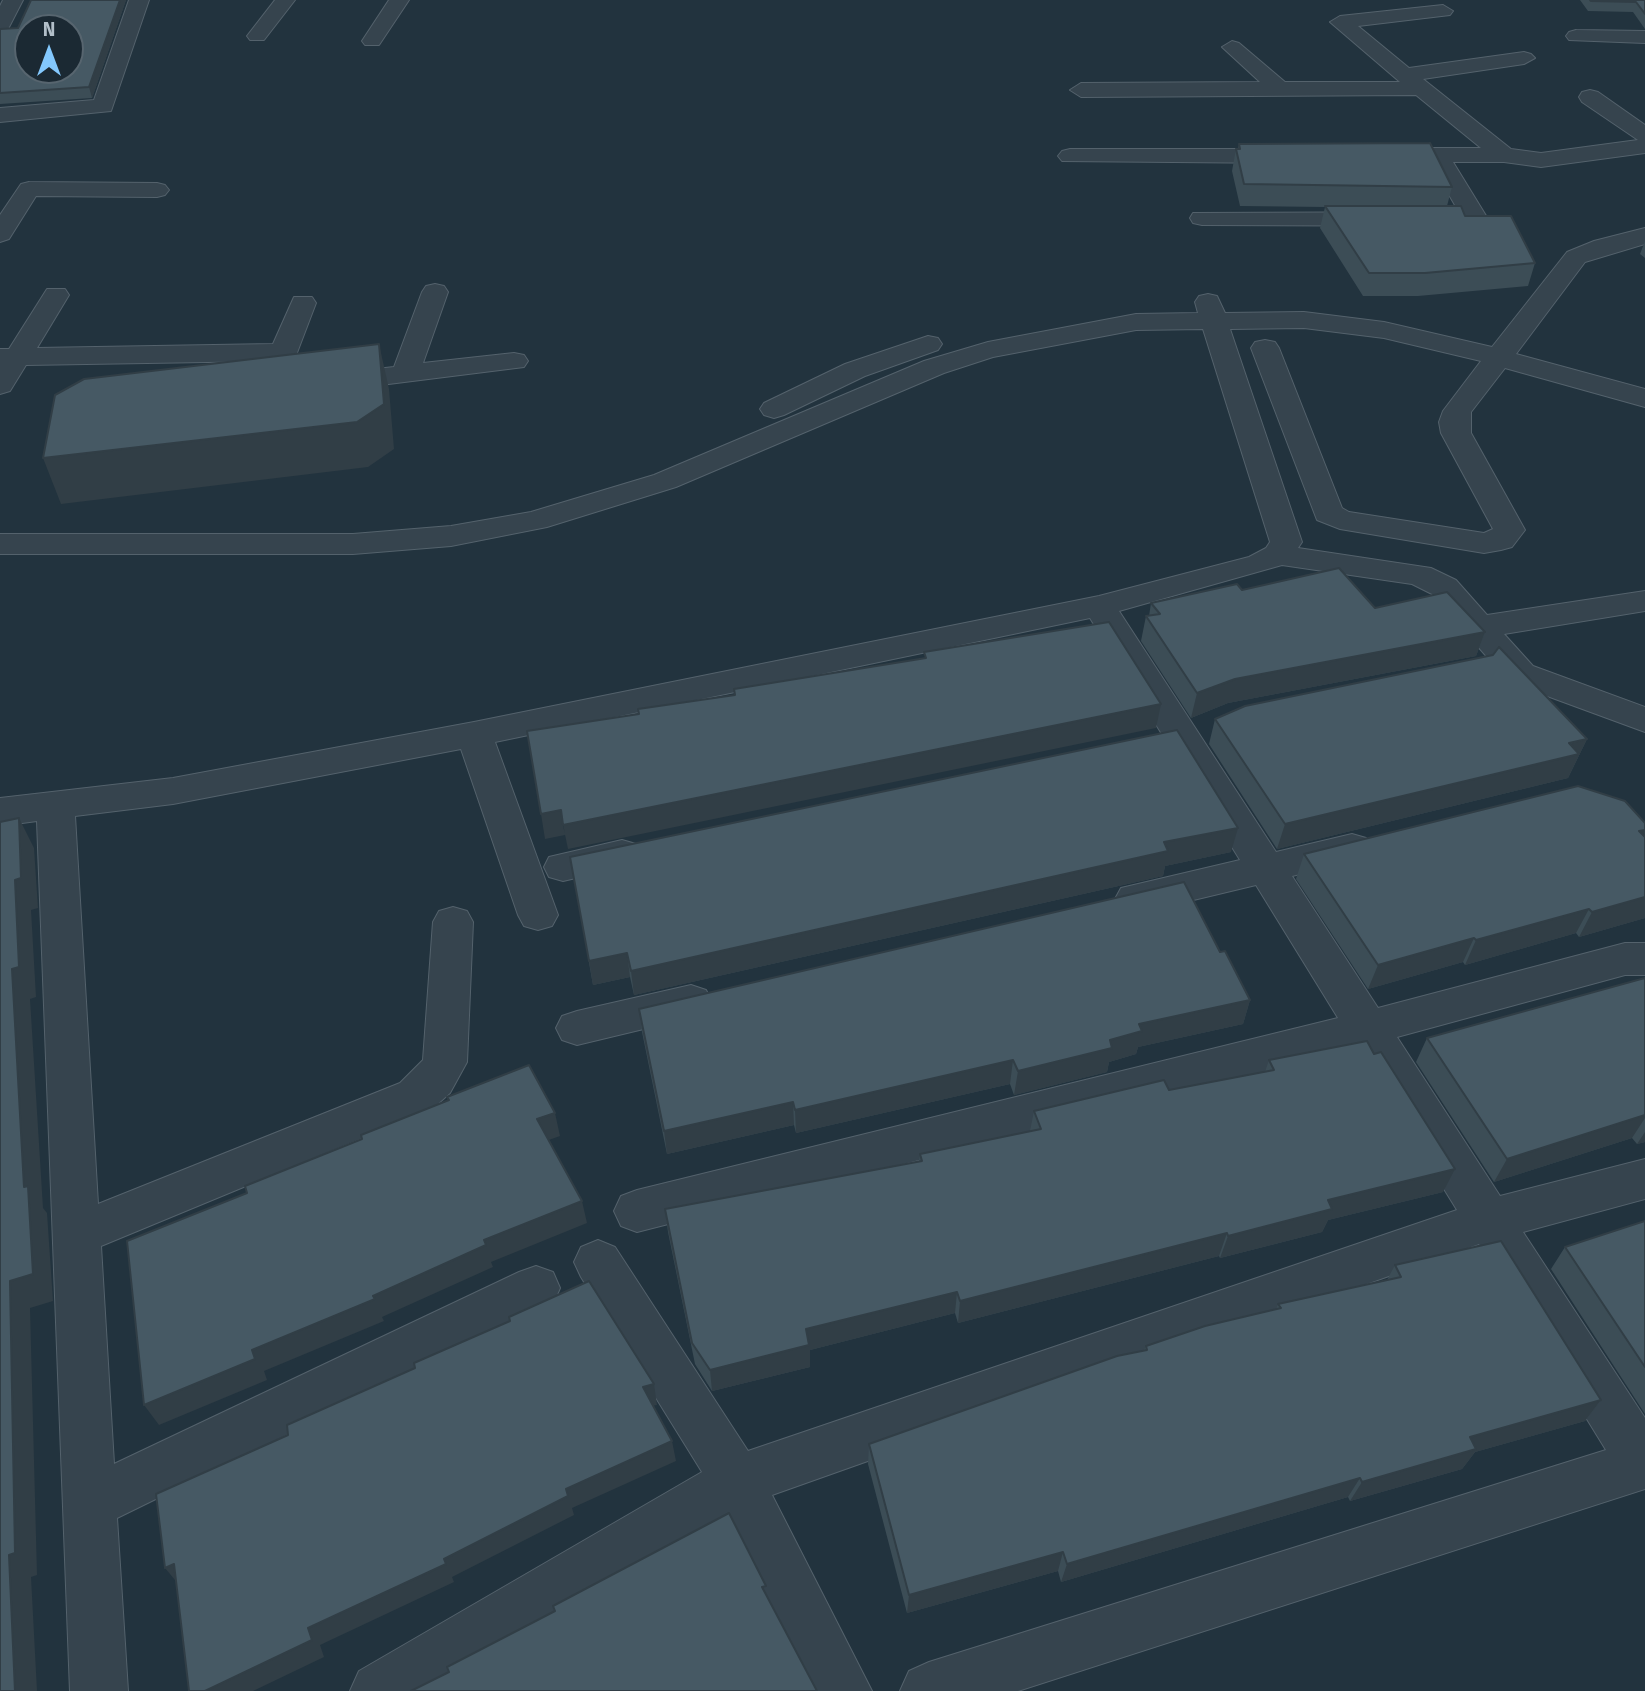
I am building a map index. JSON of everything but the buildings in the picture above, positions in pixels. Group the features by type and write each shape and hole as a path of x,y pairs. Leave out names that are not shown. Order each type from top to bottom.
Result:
{"street":[{"path":"0,27 13,0"},
{"path":"0,115 103,106 139,0"},
{"path":"257,36 285,0"},
{"path":"372,41 399,0"},
{"path":"1443,11 1340,22 1504,155"},
{"path":"1576,36 1645,37"},
{"path":"1232,47 1280,89"},
{"path":"1081,90 1280,89 1412,81 1524,58"},
{"path":"1590,97 1645,135"},
{"path":"1356,155 1504,155 1541,160 1645,146"},
{"path":"1070,156 1301,155"},
{"path":"1202,218 1476,219 1437,155"},
{"path":"0,189 157,190"},
{"path":"0,234 29,189"},
{"path":"1265,348 1328,513 1340,520 1484,543 1501,540 1509,530 1456,433 1454,422 1457,411 1576,257 1602,246 1645,236"},
{"path":"405,374 435,292"},
{"path":"0,385 9,357 55,295"},
{"path":"303,303 269,390 514,361"},
{"path":"0,812 55,803 173,791 474,734 1099,606 1260,564 1278,555 1286,542 1211,310"},
{"path":"0,540 353,544 451,536 536,520 665,481 934,368 988,350 1211,310 1384,330 1505,348 1645,375"},
{"path":"1505,348 1645,398"},
{"path":"9,357 284,352"},
{"path":"139,386 156,354"},
{"path":"1278,555 1419,575 1444,587 1521,674 1645,720"},
{"path":"1478,627 1645,601"},
{"path":"929,1691 1644,1463 1266,869 1200,730 1099,606"},
{"path":"1142,746 1200,730"},
{"path":"474,734 538,915"},
{"path":"55,803 99,1691"},
{"path":"1104,906 1384,840"},
{"path":"562,867 657,847"},
{"path":"76,1234 416,1096 435,1080 445,1062 453,922"},
{"path":"637,1211 1368,1028 1625,959 1645,959"},
{"path":"577,1028 726,994"},
{"path":"379,1691 737,1481 1489,1220 1645,1179"},
{"path":"598,1262 737,1481 844,1691"},
{"path":"90,1503 536,1288"}]}
